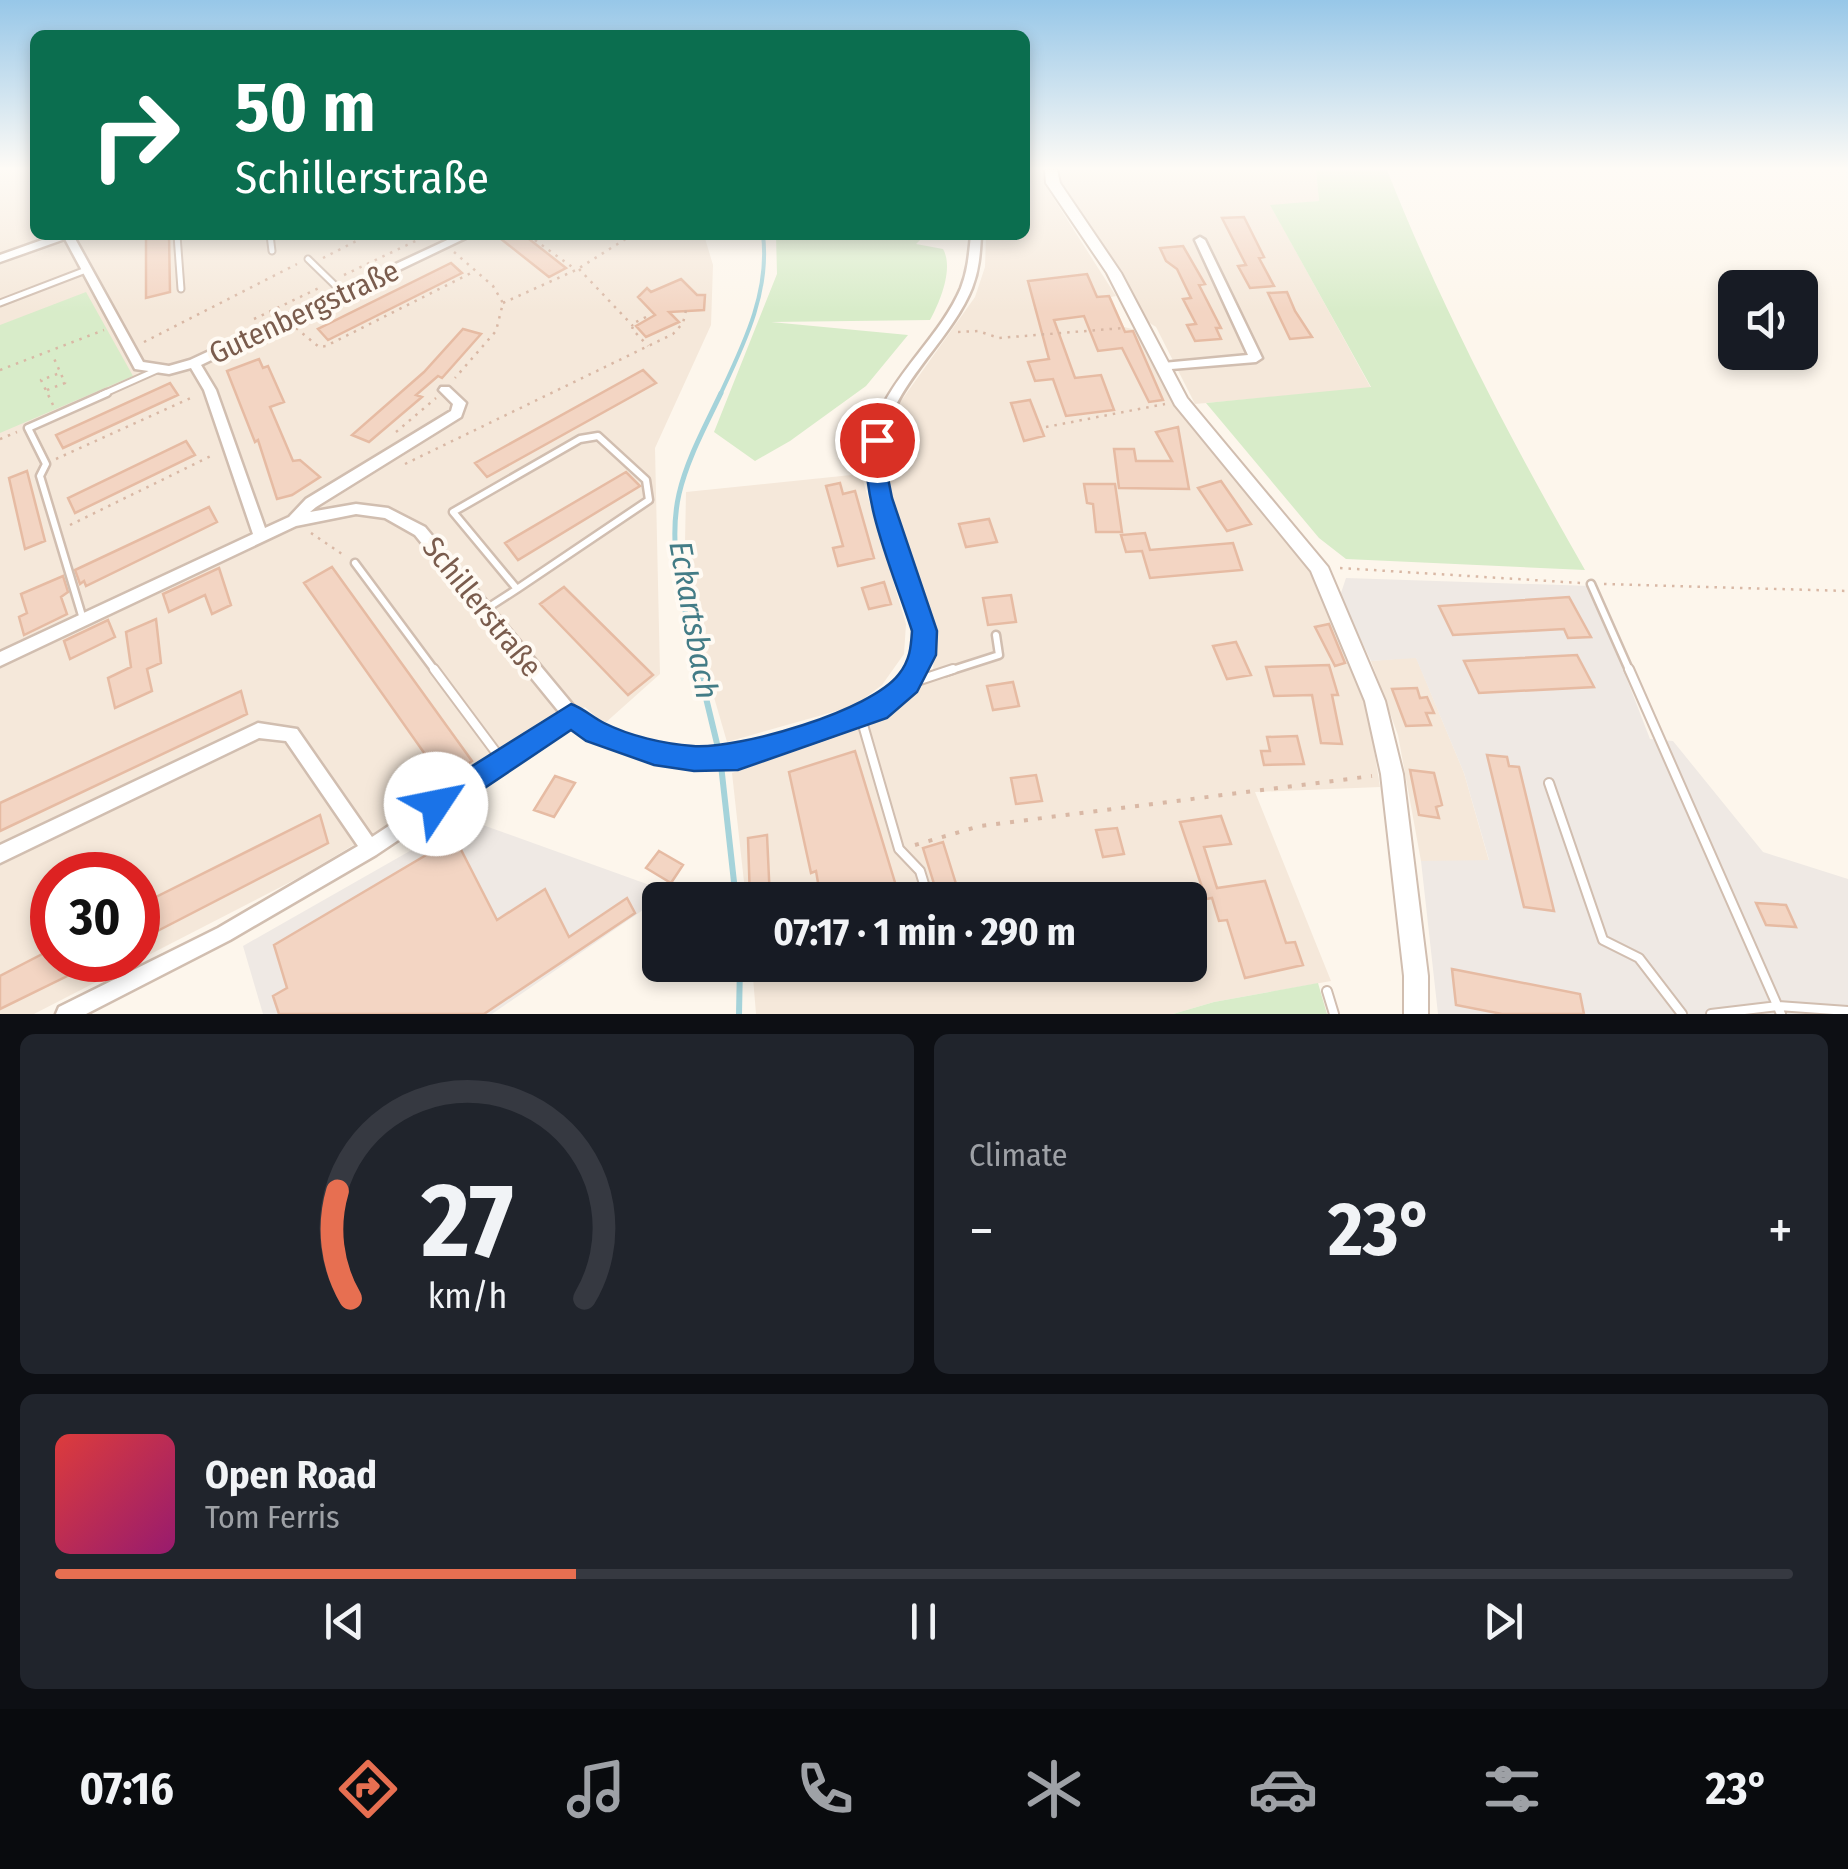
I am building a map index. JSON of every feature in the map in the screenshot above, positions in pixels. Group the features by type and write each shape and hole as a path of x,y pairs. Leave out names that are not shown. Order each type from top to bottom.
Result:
{"street":[{"path":"1076,217 1114,273 1181,401 1318,567 1375,701 1392,774 1416,976 1416,1014"},
{"path":"0,259 53,240"},
{"path":"70,240 139,366 157,370"},
{"name":"Gutenbergstraße","path":"157,370 194,363 457,240"},
{"path":"908,684 923,655 924,631 880,498 875,468 877,440 894,396 962,298 973,271 976,240"},
{"path":"1163,367 1256,358 1200,240"},
{"path":"194,363 210,390 261,536"},
{"name":"Schillerstraße","path":"0,659 293,521 324,495 456,414 460,403 445,390"},
{"name":"Schillerstraße","path":"293,521 356,510 388,513 406,520 420,531 571,716 595,732 654,753 694,759 738,757 878,710 908,684"},
{"path":"66,1014 224,934 370,848 571,716"},
{"path":"0,854 258,730 291,734 370,848"}],"lane":[{"path":"177,240 181,289"},
{"path":"271,240 272,251"},
{"path":"310,261 344,294"},
{"path":"0,303 86,270"},
{"path":"84,620 40,476 46,464 28,428 157,370"},
{"path":"485,610 636,512 649,500 646,480 598,436 580,439 454,512 517,589"},
{"path":"355,563 502,760"},
{"path":"1592,584 1780,1010"},
{"path":"908,684 999,655 996,636"},
{"path":"861,716 900,849 920,872 923,882"},
{"path":"1549,783 1603,940 1639,958 1682,1014"},
{"path":"1327,991 1334,1014"},
{"path":"1711,1014 1848,1010"}],"path":[{"path":"129,350 357,240"},
{"path":"241,325 418,240"},
{"path":"535,240 577,269 648,346"},
{"path":"502,303 577,269 624,240"},
{"path":"389,438 445,390 496,331 502,303 493,286 446,246"},
{"path":"288,320 318,347 326,346 475,271"},
{"path":"402,466 673,334 683,323 688,306"},
{"path":"633,326 646,318"},
{"path":"0,370 115,326"},
{"path":"937,335 978,331 999,338 1142,326"},
{"path":"45,390 65,384 51,351"},
{"path":"58,415 41,380 60,372"},
{"path":"46,464 210,390"},
{"path":"1046,426 1181,401"},
{"path":"0,439 28,428"},
{"path":"56,531 230,447"},
{"path":"293,521 355,563"},
{"path":"900,849 980,826 1392,774"}],"shaded area":[{"path":"0,217 30,217 30,240 706,240 713,265 711,325 655,448 660,674 604,724 585,707 300,877 160,949 160,852 30,852 30,982 96,982 34,1014 0,1014"},
{"path":"1030,217 1066,217 1116,296 1111,297 1124,327 1136,330 1189,425 1315,574 1365,693 1380,787 1255,792 1331,981 1214,1002 1173,1014 756,1014 753,982 1207,982 1207,882 744,882 732,773 871,725 918,692 933,671 934,647 901,541 885,464 896,408 975,297 985,267 986,240 1030,240"},
{"path":"1079,217 1277,217 1371,388 1195,404 1156,327 1148,322"},
{"path":"861,474 906,624 904,654 882,685 854,706 727,742 684,594 686,492"},
{"path":"1346,578 1591,586 1650,739 1673,741 1763,852 1848,879 1848,1014 1438,1014 1421,861 1489,860 1464,773 1416,658 1371,661 1340,596"},
{"path":"1416,657 1464,773 1489,861 1421,861 1398,735 1371,661"},
{"path":"466,819 642,882 642,911 492,1014 263,1014 243,946"}],"green space":[{"path":"1277,217 1407,217 1479,374 1585,570 1346,559 1319,538 1206,403 1371,387"},
{"path":"776,240 920,240 916,244 943,249 947,266 930,320 771,322 908,335 866,386 790,441 755,461 714,432 777,274"},
{"path":"86,292 133,376 0,433 0,325"},
{"path":"1318,983 1327,1014 1173,1014 1214,1002"}],"building":[{"path":"1244,217 1274,286 1250,288 1238,266 1246,265 1222,218"},
{"path":"146,240 169,240 170,292 146,298"},
{"path":"502,240 530,240 566,268 549,277"},
{"path":"1183,246 1205,284 1199,285 1221,328 1216,328 1221,339 1195,341 1187,325 1196,324 1183,299 1191,298 1177,269 1166,261 1160,248"},
{"path":"451,263 462,273 328,340 318,329"},
{"path":"1087,274 1097,297 1109,296 1125,332 1133,331 1163,400 1149,402 1122,348 1098,351 1084,316 1054,320 1075,378 1101,375 1114,410 1066,416 1053,379 1035,381 1028,362 1049,359 1028,281"},
{"path":"681,279 697,295 705,295 704,310 669,312 679,322 646,337 636,326 655,315 638,297 647,288 651,292"},
{"path":"1287,292 1312,337 1290,339 1268,293"},
{"path":"463,329 481,334 442,378 438,376 416,395 422,397 369,442 352,435 424,372"},
{"path":"259,359 263,368 268,366 284,402 270,407 293,461 300,460 320,477 292,495 277,499 258,440 255,442 227,371"},
{"path":"643,370 656,383 487,477 475,463"},
{"path":"170,383 178,395 63,448 56,435"},
{"path":"1030,400 1044,436 1024,441 1011,403"},
{"path":"1178,427 1189,489 1119,488 1114,449 1134,449 1136,461 1172,461 1156,432"},
{"path":"186,441 195,455 75,513 68,498"},
{"path":"27,471 45,541 25,549 9,478"},
{"path":"626,472 640,486 518,560 505,543"},
{"path":"1221,481 1251,524 1227,531 1198,488"},
{"path":"840,483 843,494 855,491 874,558 838,566 833,548 843,546 826,486"},
{"path":"1084,484 1115,484 1122,532 1096,532 1093,504 1087,503"},
{"path":"209,507 217,522 86,586 84,581 80,584 75,570"},
{"path":"989,519 997,542 966,547 959,524"},
{"path":"1145,533 1150,550 1233,543 1242,570 1150,578 1142,551 1126,552 1121,535"},
{"path":"332,567 472,761 444,781 304,583"},
{"path":"219,568 231,605 212,614 205,595 169,612 163,594"},
{"path":"63,576 68,592 61,597 67,614 24,635 19,617 27,613 21,594"},
{"path":"884,582 891,604 869,609 862,588"},
{"path":"564,587 653,675 628,695 540,604"},
{"path":"1011,595 1016,622 988,625 983,598"},
{"path":"1569,597 1591,637 1568,638 1564,629 1453,635 1439,606"},
{"path":"156,619 161,663 147,669 152,691 115,708 108,678 131,667 126,632"},
{"path":"108,620 115,637 70,659 64,641"},
{"path":"1329,624 1345,663 1335,666 1315,627"},
{"path":"1236,642 1251,675 1227,679 1213,646"},
{"path":"1577,655 1594,687 1479,693 1464,661"},
{"path":"1329,665 1338,695 1332,695 1342,744 1321,743 1312,695 1274,696 1266,667"},
{"path":"1013,682 1019,706 993,710 987,686"},
{"path":"1417,688 1420,698 1427,697 1434,713 1426,713 1431,725 1406,726 1392,689"},
{"path":"241,691 247,714 0,831 0,803"},
{"path":"1297,736 1304,764 1264,765 1261,751 1270,751 1267,737"},
{"path":"855,751 895,882 818,882 816,871 811,873 789,772"},
{"path":"1487,755 1507,757 1509,766 1519,767 1554,911 1524,907"},
{"path":"1410,770 1434,773 1442,805 1436,807 1439,818 1419,815"},
{"path":"1036,775 1042,801 1016,804 1011,778"},
{"path":"555,776 575,783 554,817 534,810"},
{"path":"320,815 328,843 160,930 160,895"},
{"path":"1221,816 1231,844 1204,847 1217,888 1265,881 1286,943 1295,942 1303,965 1245,978 1227,920 1219,921 1212,898 1207,899 1207,882 1200,882 1180,822"},
{"path":"1117,828 1124,854 1103,857 1096,830"},
{"path":"767,835 769,882 749,882 748,838"},
{"path":"455,838 497,920 545,889 569,937 627,898 635,913 484,1014 279,1014 273,996 287,988 274,945"},
{"path":"943,842 955,882 933,882 923,848"},
{"path":"659,851 683,865 672,882 646,868"},
{"path":"1756,903 1786,905 1796,927 1766,925"},
{"path":"30,960 30,982 55,982 0,1009 0,976"},
{"path":"1452,969 1580,994 1584,1014 1502,1014 1456,1005"}],"waterway":[{"name":"Eckartsbach","path":"720,395 759,297 763,240"},
{"name":"Eckartsbach","path":"700,672 679,583 676,516 687,468 721,393"},
{"name":"Eckartsbach","path":"699,669 720,756 734,882"},
{"name":"Eckartsbach","path":"739,1014 740,982"}],"route":[{"path":"436,804 571,716 595,732 654,753 694,759 738,757 878,710 908,684 923,655 924,631 880,498 875,468 877,440"}]}
